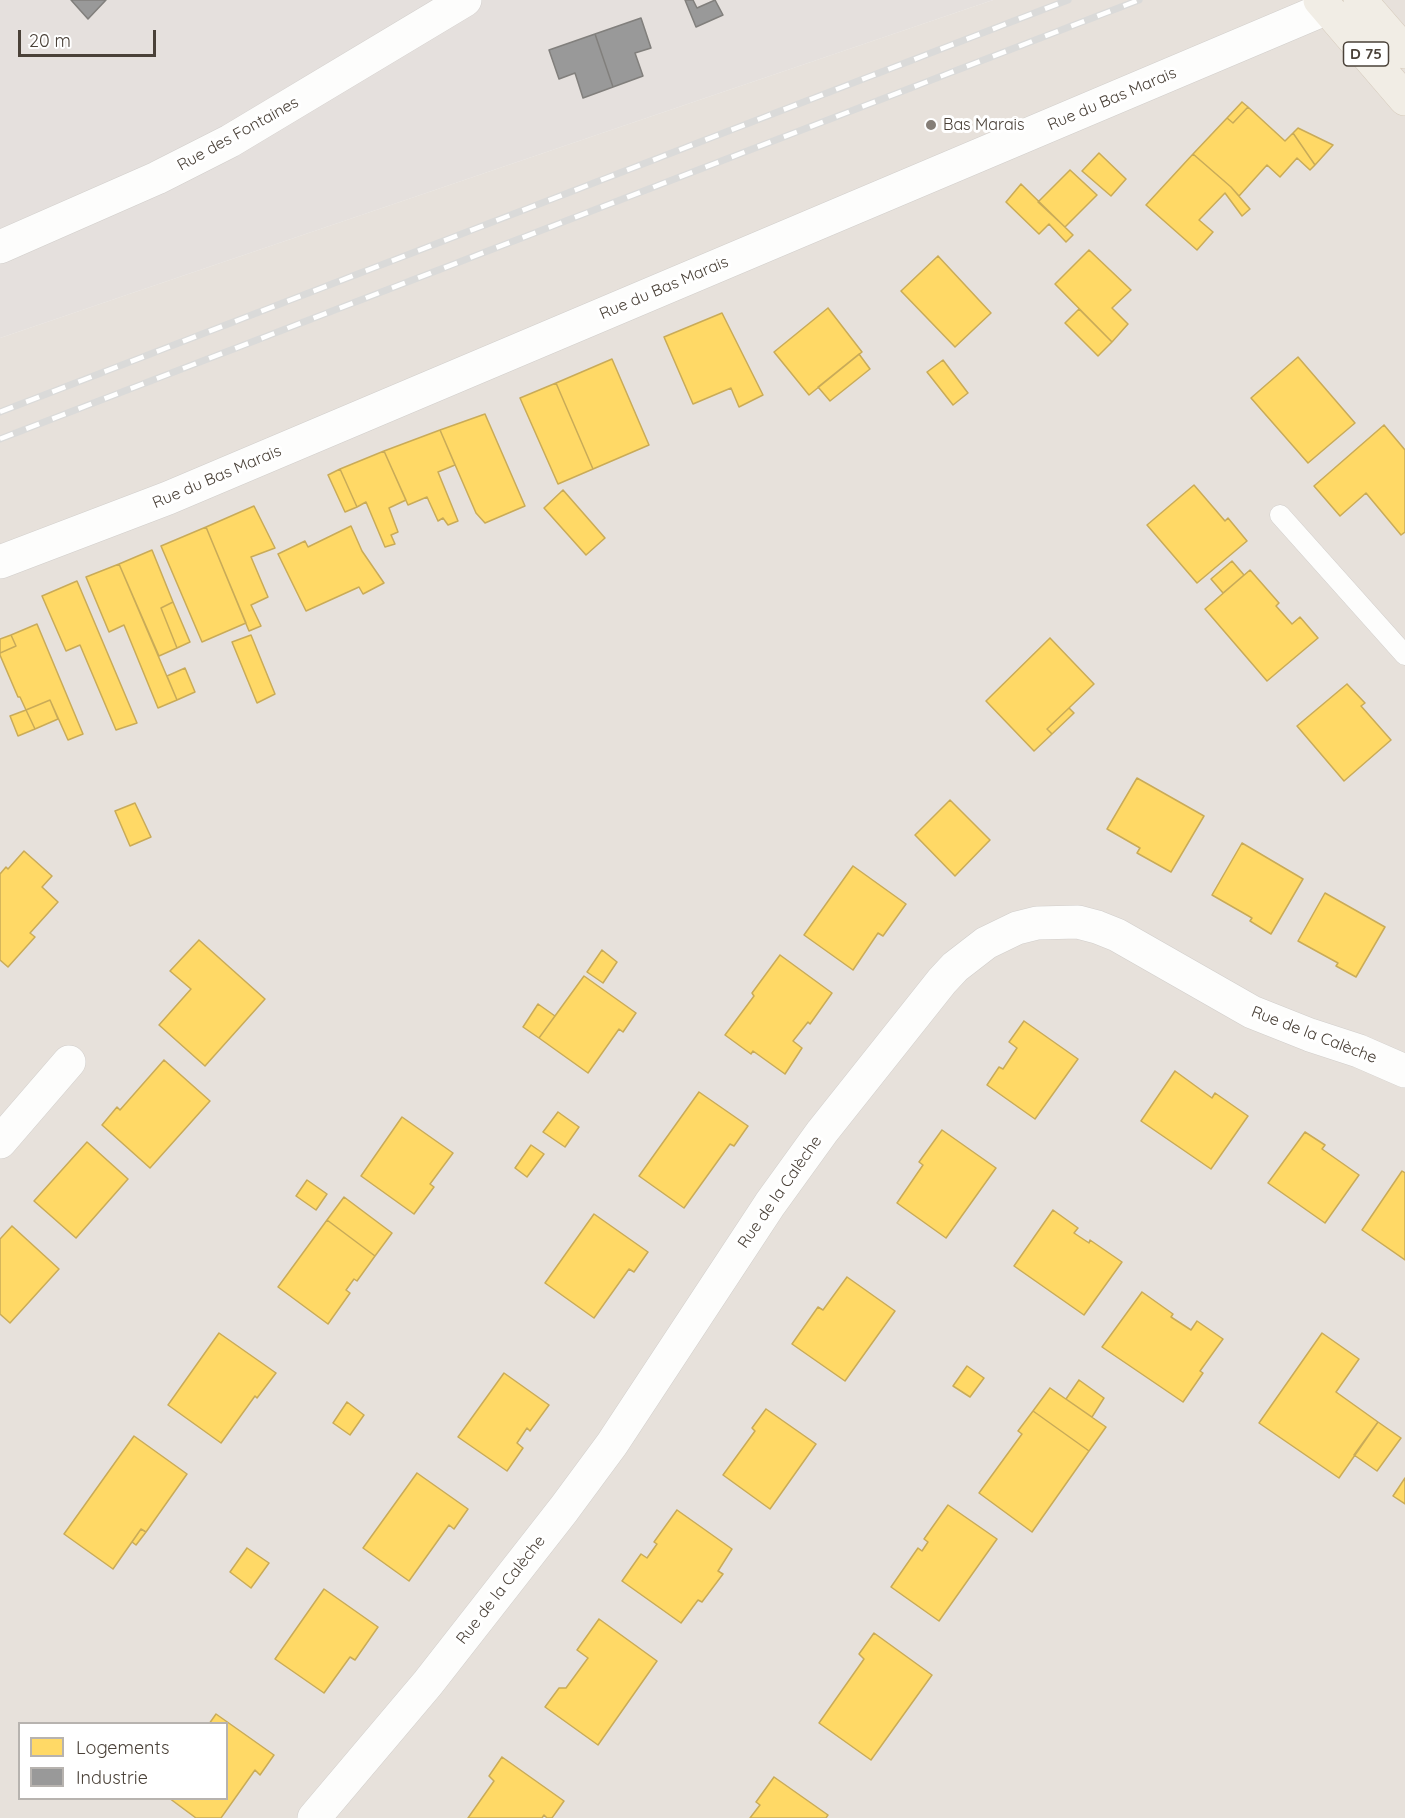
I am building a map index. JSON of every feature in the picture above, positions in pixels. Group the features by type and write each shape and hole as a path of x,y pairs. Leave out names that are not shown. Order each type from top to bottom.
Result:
{"main road":[{"name":"D 75","path":"1360,0 1405,52"},
{"name":"D 75","path":"1323,4 1405,99"}],"street":[{"name":"Rue des Fontaines","path":"0,247 157,178 230,141 465,0"},
{"name":"Rue du Bas Marais","path":"0,562 168,498 1323,4"},
{"name":"Rue de la Calèche","path":"314,1818 434,1676 564,1509 618,1434 770,1204 817,1138 942,981 955,967 986,943 1017,927 1037,923 1077,922 1097,927 1117,935 1252,1012 1405,1071"},
{"path":"0,1142 69,1062"}],"lane":[{"path":"1280,514 1405,655"}],"shaded area":[{"path":"0,0 993,0 0,338"},
{"path":"993,0 1405,0 1405,1818 0,1818 0,338"}],"building: Logements":[{"path":"1242,102 1248,107 1233,123 1227,118"},
{"path":"1248,107 1285,141 1293,133 1315,165 1310,170 1297,158 1280,177 1267,165 1239,196 1193,154 1227,118 1233,123"},
{"path":"1298,128 1333,145 1315,165 1293,133"},
{"path":"1099,153 1126,179 1111,196 1082,171"},
{"path":"1193,154 1231,187 1250,209 1242,216 1225,193 1199,220 1213,232 1197,250 1146,205"},
{"path":"1070,170 1097,195 1065,227 1038,202"},
{"path":"1021,184 1073,235 1066,242 1049,224 1039,234 1006,202"},
{"path":"1089,250 1131,290 1112,308 1128,324 1112,342 1055,284"},
{"path":"938,256 991,313 955,347 901,291"},
{"path":"828,308 862,352 809,395 774,352"},
{"path":"1079,309 1112,342 1098,356 1065,323"},
{"path":"722,313 763,395 739,407 731,388 693,404 664,337"},
{"path":"859,354 870,369 830,401 818,387"},
{"path":"1298,357 1355,423 1308,463 1251,398"},
{"path":"612,359 649,445 593,469 556,383"},
{"path":"943,360 968,393 953,405 927,372"},
{"path":"556,383 593,469 558,484 520,398"},
{"path":"485,414 525,506 485,523 476,513 440,430"},
{"path":"1384,425 1405,450 1405,532 1401,535 1366,493 1340,516 1314,486"},
{"path":"440,430 455,465 438,472 458,521 448,525 443,518 438,521 427,497 408,505 384,451"},
{"path":"384,451 406,500 389,508 398,532 391,535 395,544 385,547 366,502 357,507 340,469"},
{"path":"340,469 357,507 345,512 328,475"},
{"path":"1194,485 1225,521 1228,518 1247,541 1197,583 1147,525"},
{"path":"563,490 605,538 586,555 544,508"},
{"path":"254,506 275,548 251,557 268,597 251,605 261,626 249,631 206,527"},
{"path":"351,526 362,551 384,583 363,594 359,587 306,611 278,554 305,541 308,547"},
{"path":"206,527 246,623 202,642 161,546"},
{"path":"152,550 173,602 161,608 177,648 159,656 119,564"},
{"path":"1232,561 1244,575 1223,593 1211,579"},
{"path":"119,564 177,700 158,708 124,625 109,632 86,577"},
{"path":"1250,570 1279,603 1276,606 1292,624 1300,617 1318,638 1267,681 1205,609"},
{"path":"77,581 137,723 116,730 80,645 66,651 42,596"},
{"path":"173,602 190,642 177,648 161,608"},
{"path":"37,624 83,734 68,740 50,700 26,710 0,655 16,646 11,635"},
{"path":"11,635 16,646 0,653 0,639"},
{"path":"251,635 275,694 257,703 232,642"},
{"path":"1050,638 1094,684 1047,729 1052,734 1034,751 986,701"},
{"path":"185,668 195,692 177,700 167,676"},
{"path":"1347,684 1365,703 1361,706 1391,740 1344,781 1297,726"},
{"path":"50,700 58,719 35,729 26,710"},
{"path":"1069,708 1074,713 1052,734 1047,729"},
{"path":"26,710 35,729 18,736 10,716"},
{"path":"1137,778 1204,816 1171,872 1137,853 1140,848 1107,829"},
{"path":"950,800 990,840 955,876 915,835"},
{"path":"135,803 151,837 130,846 115,811"},
{"path":"1242,843 1303,879 1271,934 1250,921 1252,918 1212,895"},
{"path":"24,851 52,876 42,887 58,902 30,933 35,937 8,967 0,960 0,874 6,867 8,869"},
{"path":"853,866 906,904 883,936 878,933 853,970 804,935"},
{"path":"1325,893 1385,927 1356,977 1336,966 1338,963 1298,941"},
{"path":"199,940 265,999 205,1066 159,1025 191,989 170,971"},
{"path":"602,950 617,962 603,983 587,972"},
{"path":"780,955 832,993 810,1024 808,1022 793,1041 802,1048 785,1074 753,1051 751,1054 725,1035 754,996 752,993"},
{"path":"584,976 636,1013 623,1032 619,1029 588,1073 539,1038"},
{"path":"538,1004 555,1016 539,1038 523,1027"},
{"path":"1024,1021 1078,1059 1035,1119 987,1085 999,1067 1003,1069 1017,1048 1009,1042"},
{"path":"164,1060 210,1101 150,1168 102,1125 117,1107 120,1110"},
{"path":"1175,1071 1212,1098 1215,1093 1248,1116 1211,1169 1141,1121"},
{"path":"699,1092 748,1126 734,1146 730,1144 684,1208 639,1176"},
{"path":"558,1112 579,1127 565,1147 543,1132"},
{"path":"402,1117 453,1153 430,1184 434,1187 414,1214 361,1176"},
{"path":"942,1130 996,1168 946,1238 897,1203 923,1165 919,1162"},
{"path":"1305,1132 1325,1145 1322,1149 1359,1175 1325,1223 1268,1183"},
{"path":"87,1142 128,1179 76,1238 34,1201"},
{"path":"531,1145 544,1154 527,1177 515,1168"},
{"path":"1402,1171 1405,1173 1405,1260 1362,1230"},
{"path":"307,1180 327,1194 316,1210 296,1196"},
{"path":"344,1197 392,1233 375,1256 327,1220"},
{"path":"1053,1210 1078,1228 1074,1233 1089,1243 1090,1240 1122,1262 1084,1315 1014,1266"},
{"path":"594,1214 648,1252 634,1272 629,1269 594,1318 545,1283"},
{"path":"327,1220 375,1256 357,1281 354,1279 346,1290 350,1293 328,1324 278,1287"},
{"path":"12,1226 59,1269 10,1323 0,1314 0,1239"},
{"path":"847,1277 895,1311 845,1381 792,1344 818,1307 823,1310"},
{"path":"1142,1292 1173,1314 1171,1317 1191,1330 1197,1321 1223,1339 1200,1371 1203,1373 1183,1402 1102,1347"},
{"path":"219,1333 276,1373 257,1398 255,1396 221,1443 168,1405"},
{"path":"1322,1333 1359,1359 1336,1392 1378,1422 1339,1478 1259,1423"},
{"path":"967,1366 984,1378 970,1397 953,1386"},
{"path":"504,1373 549,1405 530,1431 527,1428 517,1443 523,1448 507,1471 458,1437"},
{"path":"1079,1380 1104,1398 1092,1417 1066,1399"},
{"path":"1050,1388 1106,1427 1089,1451 1033,1411"},
{"path":"347,1402 364,1415 350,1435 333,1423"},
{"path":"766,1409 816,1444 770,1509 723,1475 755,1431 752,1428"},
{"path":"1033,1411 1089,1451 1032,1532 979,1493 1022,1434 1018,1431"},
{"path":"1378,1422 1401,1438 1377,1471 1354,1455"},
{"path":"134,1436 187,1474 146,1532 141,1529 113,1569 64,1534"},
{"path":"417,1473 468,1509 454,1529 449,1525 409,1581 363,1548"},
{"path":"1405,1478 1405,1504 1393,1496"},
{"path":"948,1505 997,1539 939,1621 891,1587 918,1548 922,1551 928,1542 924,1539"},
{"path":"677,1510 732,1549 718,1571 723,1574 702,1602 698,1600 681,1623 622,1581 641,1554 647,1558 657,1544 654,1542"},
{"path":"141,1529 146,1532 136,1545 132,1542"},
{"path":"247,1548 269,1563 251,1588 230,1572"},
{"path":"324,1589 378,1627 355,1660 350,1657 324,1693 275,1659"},
{"path":"599,1619 657,1661 598,1745 545,1707 559,1688 566,1688 588,1658 577,1650"},
{"path":"874,1633 932,1675 871,1760 819,1723 864,1659 859,1654"},
{"path":"216,1714 227,1722 210,1722"},
{"path":"228,1722 274,1755 260,1775 255,1770 221,1818 196,1818 172,1800 228,1800"},
{"path":"502,1757 564,1801 552,1818 544,1815 542,1818 468,1818 494,1781 489,1776"},
{"path":"774,1777 828,1815 826,1818 750,1818 760,1805 756,1802"}],"building: Industrie":[{"path":"71,0 106,0 88,19"},
{"path":"685,0 693,0 697,8 715,0 723,15 696,27"},
{"path":"641,18 651,48 635,53 643,76 613,87 595,34"},
{"path":"595,34 613,87 583,98 575,73 559,79 549,50"}],"railway":[{"path":"0,412 1068,0"},
{"path":"0,439 1139,0"}],"place":[{"name":"Bas Marais","path":"931,125"}]}
